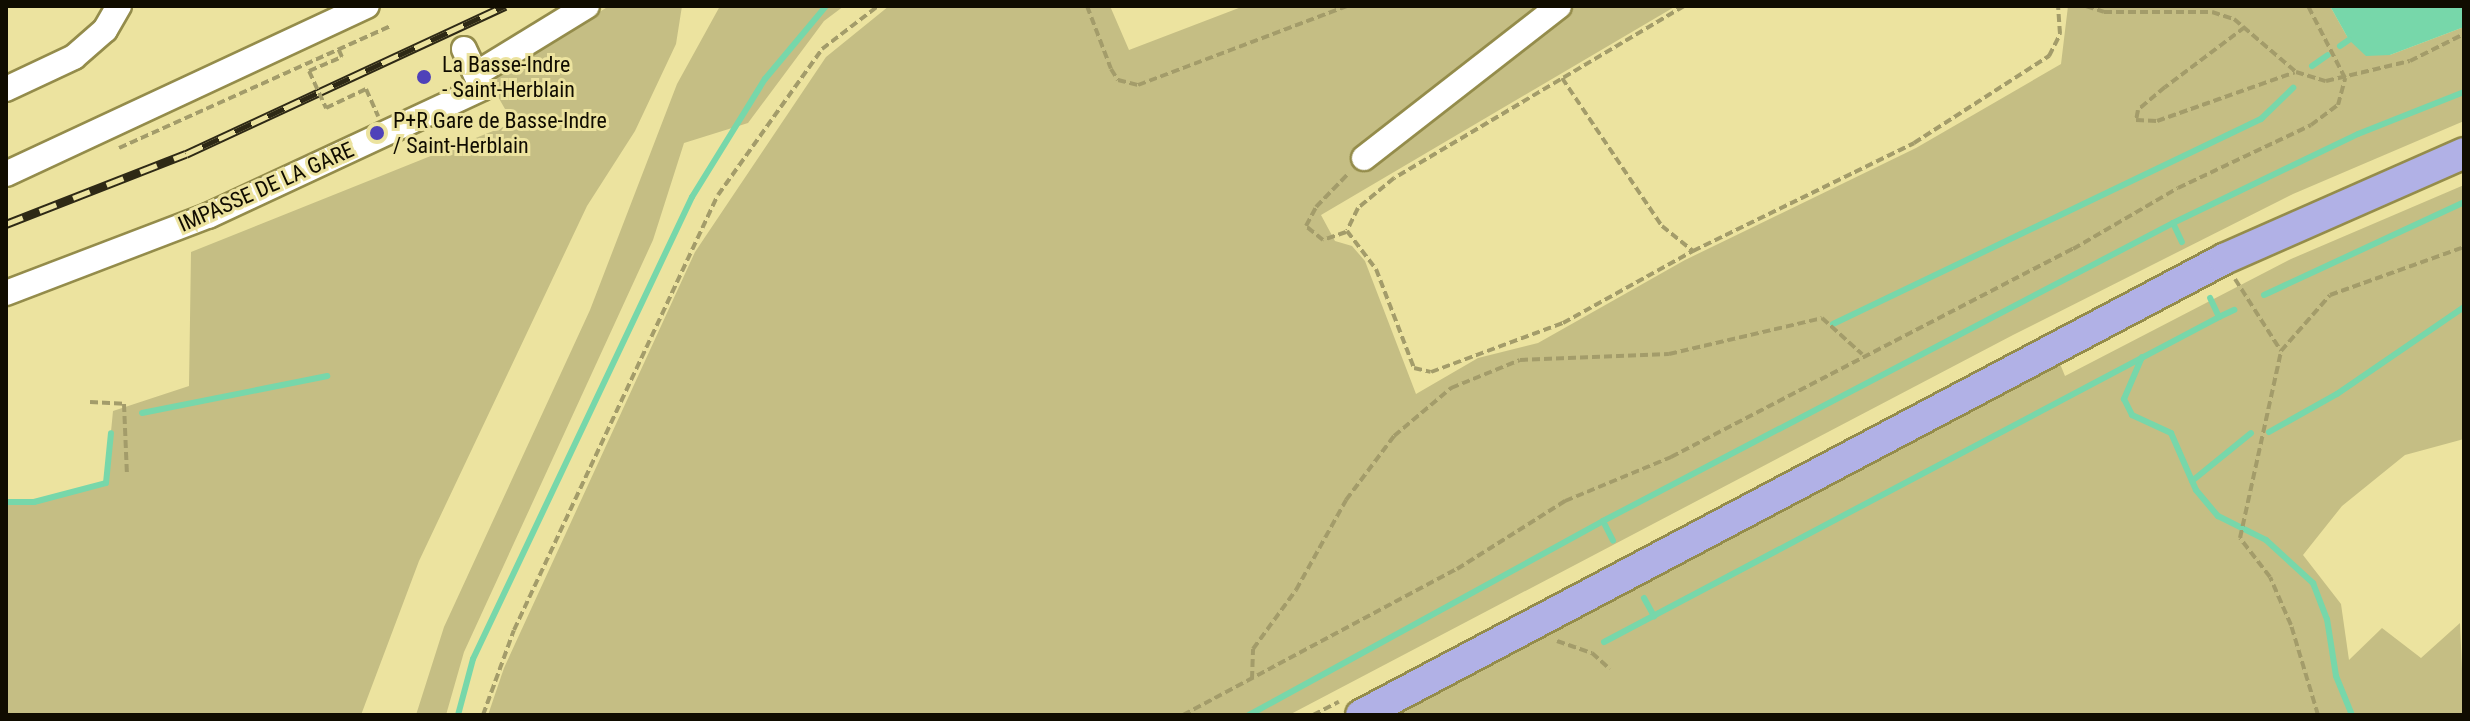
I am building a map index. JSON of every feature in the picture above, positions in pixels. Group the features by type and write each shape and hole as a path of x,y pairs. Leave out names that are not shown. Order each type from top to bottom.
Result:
{"main road":[{"path":"1361,715 2224,259 2464,153"}],"street":[{"path":"6,89 74,57 105,30 119,6"},
{"path":"6,174 367,6"},
{"path":"464,49 476,74 587,6"},
{"path":"1364,158 1559,6"},
{"name":"IMPASSE DE LA GARE","path":"6,293 208,216 482,88 476,74"}],"path":[{"path":"483,715 514,630 718,195 822,49 878,6"},
{"path":"1087,6 1118,80 1138,85 1347,6"},
{"path":"1364,158 1316,207 1306,226 1323,240 1347,231 1358,208 1394,178 1684,6"},
{"path":"1347,231 1376,269 1414,368 1431,372 1563,323 1693,251 1914,143 2030,72 2049,56 2060,34 2058,6"},
{"path":"2086,6 2104,12 2212,12 2245,27 2296,72 2326,81 2410,61 2464,34"},
{"path":"1183,715 1457,569 1565,501 1671,457 1862,354 2073,249 2178,188 2311,125 2338,105 2345,78 2308,6"},
{"path":"110,152 391,26"},
{"path":"2245,27 2138,110 2136,120 2157,121 2296,72"},
{"path":"337,59 309,71 326,108 366,89 386,132"},
{"path":"1562,78 1662,226 1693,251"},
{"path":"2318,715 2286,613 2270,577 2240,538 2281,351 2330,295 2464,247"},
{"path":"2224,259 2281,351"},
{"path":"1252,679 1253,649 1296,590 1346,500 1394,436 1451,388 1520,360 1669,354 1822,318 1862,354"},
{"path":"90,402 124,404 127,475"},
{"path":"1522,628 1592,653 1610,669"}],"shaded area":[{"path":"609,6 682,6 676,44 635,131 587,206 419,561 361,715 6,715 6,502 34,502 106,483 113,411 189,386 191,252 513,123 489,81"},
{"path":"720,6 844,6 824,21 748,123 684,143 653,240 464,652 446,715 416,715 444,627 590,310 677,84"},
{"path":"889,6 1110,6 1129,50 1244,6 1676,6 1321,215 1335,241 1352,246 1365,261 1416,394 1478,358 1538,343 1685,260 1916,148 2061,64 2068,6 2330,6 2349,40 2390,55 2464,27 2464,121 2293,194 2013,335 1289,715 488,715 504,668 695,252 826,57"},
{"path":"2330,6 2464,6 2464,27 2390,55 2366,56 2349,40"},
{"path":"2464,185 2464,439 2405,455 2342,506 2303,555 2341,604 2349,660 2382,628 2421,658 2460,623 2464,715 1389,715 2058,359 2065,376 2291,259"}],"waterway":[{"path":"458,715 473,659 692,197 765,79 826,6"},
{"path":"2340,46 2349,40"},
{"path":"2312,66 2328,55"},
{"path":"1833,324 2261,119 2293,88"},
{"path":"1249,715 1603,521 2173,223 2358,134 2464,92"},
{"path":"2264,295 2464,202"},
{"path":"2173,223 2182,242"},
{"path":"1604,642 2219,317 2210,298"},
{"path":"2269,432 2337,394 2464,307"},
{"path":"2219,317 2234,310"},
{"path":"2142,357 2124,399 2132,415 2171,433 2196,490 2218,516 2266,540 2313,583 2327,619 2336,676 2352,715"},
{"path":"142,413 327,376"},
{"path":"6,502 34,502 106,483 111,433"},
{"path":"2192,481 2251,433"},
{"path":"1603,521 1613,541"},
{"path":"1644,598 1654,616"}],"railway":[{"path":"6,224 186,154 505,6"}],"place":[{"name":"La Basse-Indre - Saint-Herblain","path":"424,77"},
{"name":"P+R Gare de Basse-Indre / Saint-Herblain","path":"377,133"}]}
